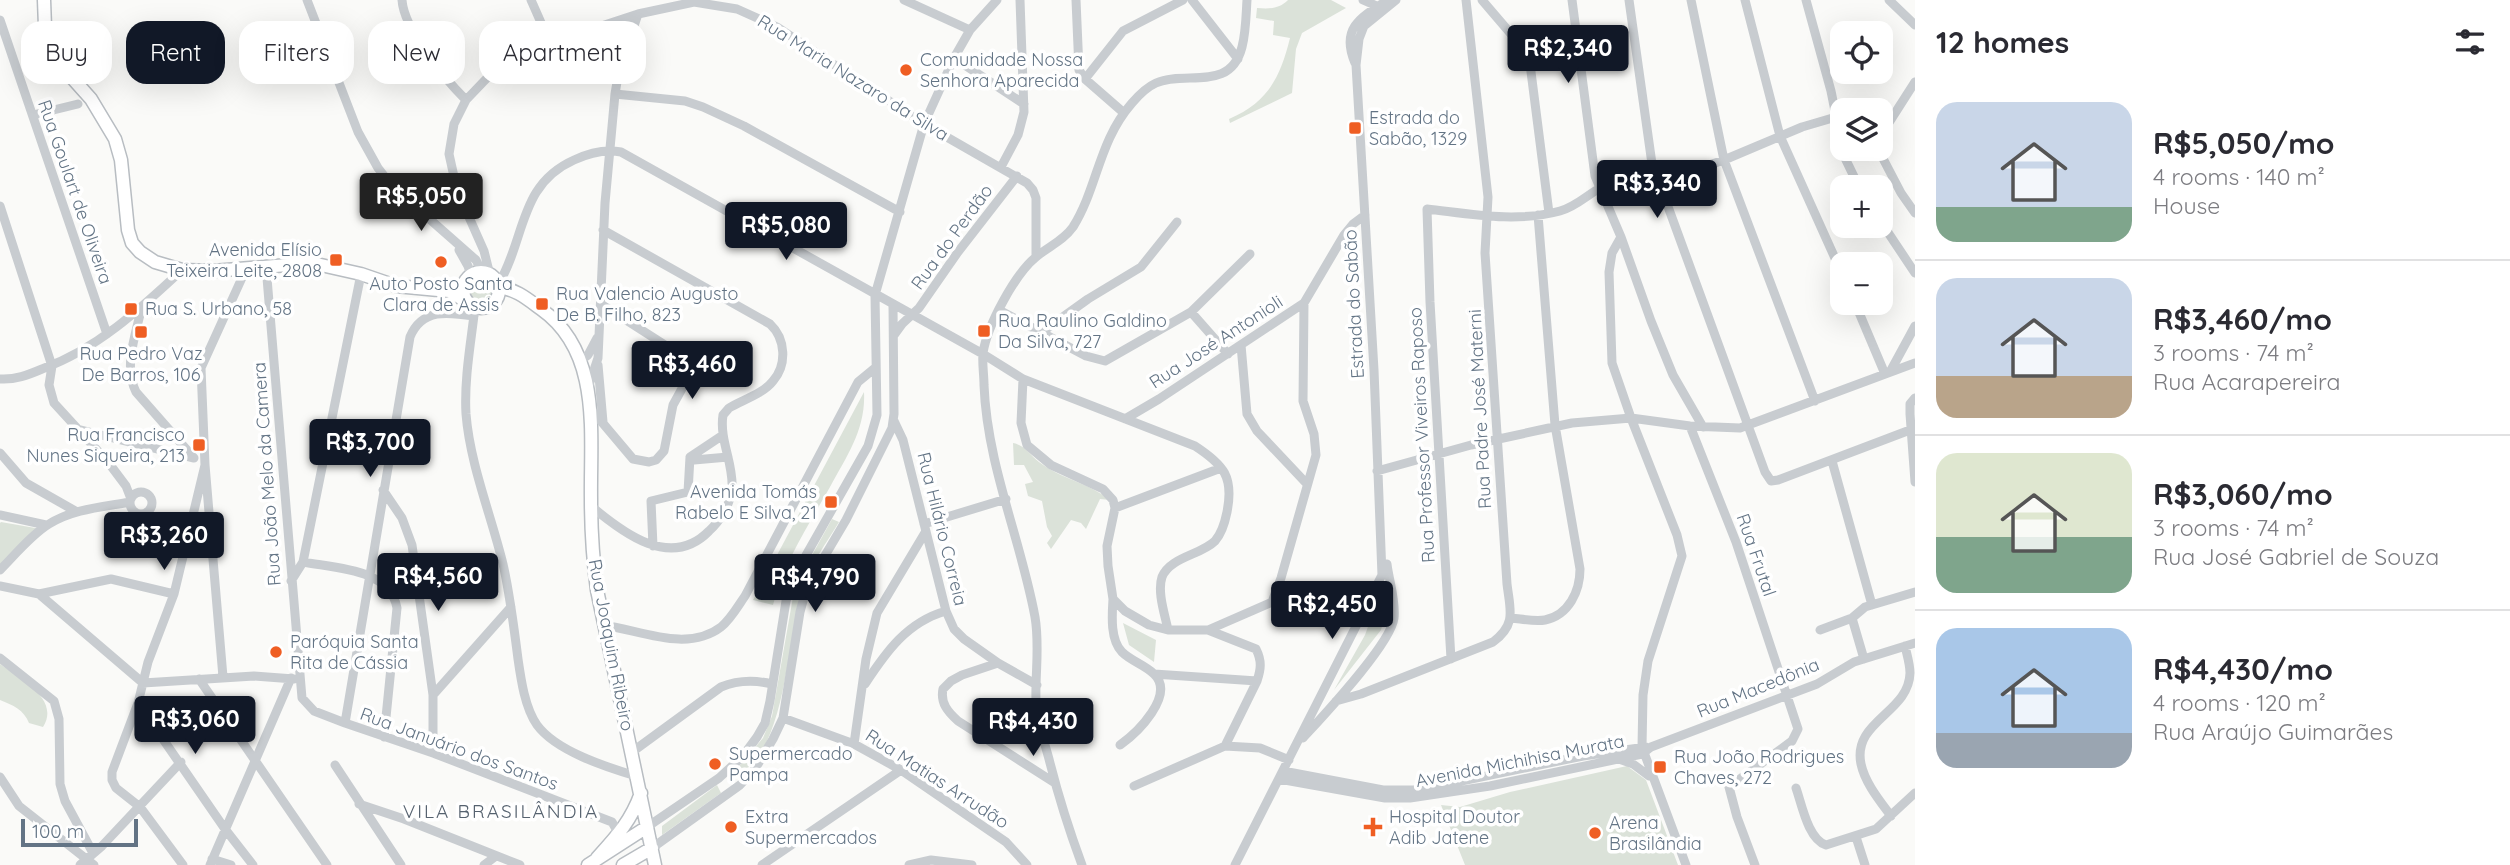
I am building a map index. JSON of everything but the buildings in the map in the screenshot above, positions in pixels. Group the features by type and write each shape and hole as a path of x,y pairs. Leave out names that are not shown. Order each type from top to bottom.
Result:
{"main road":[{"path":"44,0 45,27 57,61 91,99 115,139 121,160 128,230 132,243 140,252 155,261 182,270 246,269 312,263 361,274 396,286 449,291 472,308 486,307 495,301 515,299 534,304"},
{"path":"480,275 495,301"},
{"path":"472,308 463,293 480,275"},
{"path":"424,287 480,275 517,291 561,327 581,360"},
{"name":"Rua Joaquim Ribeiro","path":"581,360 590,408 591,506 597,590 654,865"},
{"path":"593,862 633,814 641,793"},
{"path":"593,862 648,827"},
{"path":"623,865 652,848"}],"street":[{"path":"307,0 365,148 392,186 453,243 480,275"},
{"path":"402,0 407,22 449,83 466,100"},
{"path":"531,0 540,21"},
{"path":"904,0 970,30"},
{"path":"648,827 719,778 743,757 765,723 792,580 868,446 877,415 874,295 900,212 923,124 970,30 996,0"},
{"path":"1001,167 1023,123 1020,0"},
{"path":"1076,0 1077,67 1084,79 1124,113"},
{"path":"1084,79 1122,31 1183,0"},
{"path":"1192,0 1238,59"},
{"path":"1082,865 1066,825 1039,722 1036,702 1039,641 1006,499 989,443 983,354 1008,292 1036,257 1060,241 1071,229 1084,205 1107,141 1124,113 1155,83 1215,76 1231,67 1238,59 1247,0"},
{"path":"1363,0 1377,6"},
{"name":"Estrada do Sabão","path":"1236,865 1382,575 1374,370 1356,65 1359,39 1364,26 1396,0"},
{"name":"Rua Padre José Materni","path":"1466,0 1488,197 1485,253 1507,584 1512,618"},
{"path":"1482,0 1527,54 1549,213"},
{"path":"1572,0 1594,166 1600,188 1622,237 1673,375 1703,427"},
{"path":"1629,0 1653,171 1765,472 1771,481 1832,461 1910,430"},
{"path":"1691,0 1724,160 1815,401"},
{"path":"1745,0 1780,136 1832,252"},
{"path":"1805,0 1832,98"},
{"path":"1889,0 1915,25"},
{"name":"Rua Maria Nazaro da Silva","path":"617,21 693,1 739,5 777,27 923,124 1017,176 1031,187 1036,198 1036,257"},
{"name":"Estrada do Sabão","path":"1356,65 1349,49 1351,34 1362,17 1377,6 1388,4"},
{"name":"Rua Joaquim Ribeiro","path":"588,387 598,358 603,230 615,94 638,14"},
{"name":"Rua Goulart de Oliveira","path":"0,20 107,334"},
{"path":"954,58 1024,104"},
{"path":"1893,116 1915,82"},
{"name":"Rua Maria Nazaro da Silva","path":"480,275 484,251 457,190 449,154 454,124 466,100 481,84"},
{"path":"615,94 685,101 703,107 744,126 900,212"},
{"path":"33,114 78,104"},
{"path":"1659,182 1830,119"},
{"path":"480,275 508,264 528,204 537,188 564,164 582,156 609,150 621,152 983,354 1023,379 1195,446 1221,468 1229,478 1231,486 1223,529 1211,544 1174,563 1162,578 1161,591 1168,630"},
{"path":"1884,161 1915,213"},
{"path":"1486,217 1549,213 1574,205 1600,188 1653,171"},
{"name":"Rua do Perdão","path":"894,335 912,316 1017,176"},
{"path":"0,206 52,366 50,394 60,411 126,486 131,501 78,512 46,525 0,570"},
{"name":"Rua Professor Viveiros Raposo","path":"1451,659 1427,209 1486,217"},
{"name":"Rua José Antonioli","path":"1125,419 1304,303 1344,235 1365,215"},
{"path":"1324,689 1323,700 1329,704 1451,659 1493,642 1507,628 1512,618 1538,620 1552,617 1567,606 1579,586 1580,569 1555,425 1538,215"},
{"path":"1042,332 1088,299 1142,267 1177,222"},
{"path":"591,506 630,536 653,546 685,546 704,537 716,524 732,491 723,435 725,411 773,381 781,367 783,352 779,336 770,324 603,230"},
{"path":"475,234 480,275"},
{"path":"1622,237 1612,253 1609,272 1609,333 1616,378 1677,535 1682,556 1648,661 1643,695 1645,749 1652,779 1686,865"},
{"path":"1892,238 1915,273"},
{"path":"999,310 1086,356 1103,361 1191,312 1250,254"},
{"name":"Rua João Melo da Camera","path":"266,267 295,679"},
{"path":"223,677 205,463 201,368 246,269"},
{"path":"0,379 14,379 52,366 90,348 182,270"},
{"path":"290,581 303,562 361,274"},
{"path":"1272,602 1315,460 1316,445 1303,401 1304,303"},
{"path":"590,408 633,459 649,462 661,456 671,410 690,369 679,355 601,304"},
{"path":"652,848 729,793 755,769 783,718 800,612 807,586 846,520 894,421 893,305"},
{"path":"142,306 130,371 131,383 194,458"},
{"path":"345,723 410,337 423,319 472,308 466,413 471,443 503,565 520,670 530,713 550,739 567,750 636,776"},
{"path":"1191,312 1228,354"},
{"path":"1861,315 1888,373"},
{"path":"1888,373 1915,326"},
{"path":"581,360 588,355 598,337"},
{"path":"1241,345 1247,414 1258,431 1307,484"},
{"path":"598,358 603,422"},
{"path":"1377,471 1555,425 1631,418 1690,426 1741,428 1915,363"},
{"path":"603,625 656,636 688,639 720,628 745,596 858,382 875,368"},
{"path":"1023,379 1021,423 1027,446 1051,465 1103,489 1111,497 1115,509 1107,546 1113,599 1112,622 1122,652 1154,674 1257,681"},
{"path":"1915,398 1910,404 1915,482"},
{"name":"Rua Hilário Correia","path":"894,421 903,440 946,611 954,629 998,663 1037,685"},
{"name":"Rua Frutal","path":"1690,426 1736,542 1798,729 1795,736 1729,788 1755,865"},
{"path":"76,428 205,463"},
{"path":"590,435 598,429 610,431"},
{"path":"690,457 723,435"},
{"path":"0,453 26,483 78,512"},
{"path":"690,457 694,460 728,457"},
{"path":"653,546 651,501 688,492 690,457"},
{"path":"1832,461 1872,605"},
{"path":"183,865 140,807 116,788 112,772 138,703 148,662 174,594 205,463"},
{"path":"1115,509 1221,468"},
{"path":"383,490 402,519 412,545 433,695 433,754"},
{"path":"854,744 866,659 877,613 925,528 1006,499"},
{"path":"831,510 846,520"},
{"path":"0,515 46,525"},
{"path":"592,530 609,521"},
{"name":"Estrada do Sabão","path":"1298,743 1378,651 1391,629 1394,618 1392,595 1381,542"},
{"path":"303,562 369,575 390,591 397,608 384,737"},
{"path":"0,586 39,594 111,579 174,594"},
{"path":"1820,630 1852,618 1860,609 1915,592"},
{"path":"39,594 143,683 254,676 295,679 265,735 256,763 211,862 231,865"},
{"path":"1208,631 1272,602 1300,595 1327,596"},
{"path":"1113,599 1136,618 1168,630 1208,631 1256,649 1261,664 1257,681 1225,746"},
{"path":"433,695 511,607"},
{"path":"863,688 890,648 907,630 926,617 946,611"},
{"path":"1852,618 1864,659"},
{"name":"Rua Macedônia","path":"1645,749 1817,684 1846,666 1915,643"},
{"path":"1891,816 1863,770 1860,752 1865,734 1905,692 1910,673 1905,646"},
{"path":"0,658 54,701 58,719 60,785 91,859"},
{"path":"998,663 951,681 943,689 944,704 958,721 1055,783"},
{"path":"1120,745 1135,734 1149,718 1158,701 1160,687 1154,674"},
{"path":"200,679 327,865"},
{"name":"Rua Januário dos Santos","path":"295,679 306,705 314,711 611,822 616,829 615,838"},
{"path":"632,752 721,687 732,682 772,684"},
{"path":"138,703 253,865"},
{"name":"Rua Matias Arrudão","path":"783,718 854,744 901,770 1006,842 1027,865"},
{"path":"1134,786 1225,746 1260,748 1291,757 1295,766 1307,776"},
{"name":"Avenida Michihisa Murata","path":"1281,775 1385,798 1410,798 1490,786 1614,759 1645,749"},
{"name":"Avenida Michihisa Murata","path":"1281,775 1307,776 1383,790 1418,790 1583,756 1645,749"},
{"path":"1614,759 1633,764 1652,779"},
{"path":"80,865 91,859 181,762"},
{"path":"335,765 401,865"},
{"path":"762,865 901,770"},
{"path":"0,777 19,806 91,859"},
{"path":"719,778 729,793"},
{"path":"1796,788 1812,833 1819,843 1833,845 1876,829 1915,793"},
{"path":"359,804 520,865"},
{"path":"1856,837 1865,865"},
{"path":"778,865 779,853"},
{"path":"484,865 496,856"},
{"path":"909,865 939,860 972,865"}],"shaded area":[{"path":"1288,0 1331,0 1346,8 1302,33 1296,49 1292,93 1230,123 1229,119 1254,105 1270,87 1282,65 1290,38 1273,35 1274,21 1256,18 1257,8 1274,8"},
{"path":"481,274 487,275 495,283 495,295 487,303 481,304 475,303 467,295 466,289 467,283 475,275"},
{"path":"864,392 862,418 854,442 790,559 773,605 753,600"},
{"path":"1013,443 1024,448 1056,473 1093,489 1110,500 1100,499 1086,529 1081,523 1071,520 1051,549 1047,543 1052,536 1047,527 1042,501 1028,496 1025,484 1033,482 1024,465 1014,465"},
{"path":"832,519 839,522 813,565 801,592 781,698 773,726 762,750 748,768 729,778 763,738 772,716 793,597 801,575"},
{"path":"0,523 41,529 0,566"},
{"path":"1382,588 1385,615 1381,630 1334,690 1365,635"},
{"path":"1123,623 1156,640 1154,662 1129,645"},
{"path":"0,664 27,683 42,698 47,707 43,727 29,723 18,708 0,700"},
{"path":"1627,766 1646,780 1678,865 1465,865 1441,805 1460,807 1510,792"},
{"path":"717,785 721,793 662,835 662,826"}],"place":[{"name":"Comunidade Nossa Senhora Aparecida","path":"906,70"},
{"name":"Estrada do Sabão, 1329","path":"1355,128"},
{"name":"Avenida Elísio Teixeira Leite, 2808","path":"336,260"},
{"name":"Auto Posto Santa Clara de Assis","path":"441,262"},
{"name":"Rua Valencio Augusto De B. Filho, 823","path":"542,304"},
{"name":"Rua S. Urbano, 58","path":"131,309"},
{"name":"Rua Raulino Galdino Da Silva, 727","path":"984,331"},
{"name":"Rua Pedro Vaz De Barros, 106","path":"141,332"},
{"name":"Rua Francisco Nunes Siqueira, 213","path":"199,445"},
{"name":"Avenida Tomás Rabelo E Silva, 21","path":"831,502"},
{"name":"Paróquia Santa Rita de Cássia","path":"276,652"},
{"name":"Supermercado Pampa","path":"715,764"},
{"name":"Rua João Rodrigues Chaves, 272","path":"1660,767"},
{"name":"Extra Supermercados","path":"731,827"},
{"name":"Hospital Doutor Adib Jatene","path":"1373,827"},
{"name":"Arena Brasilândia","path":"1595,833"}],"district":[{"name":"VILA BRASILÂNDIA","path":"501,811"}]}
